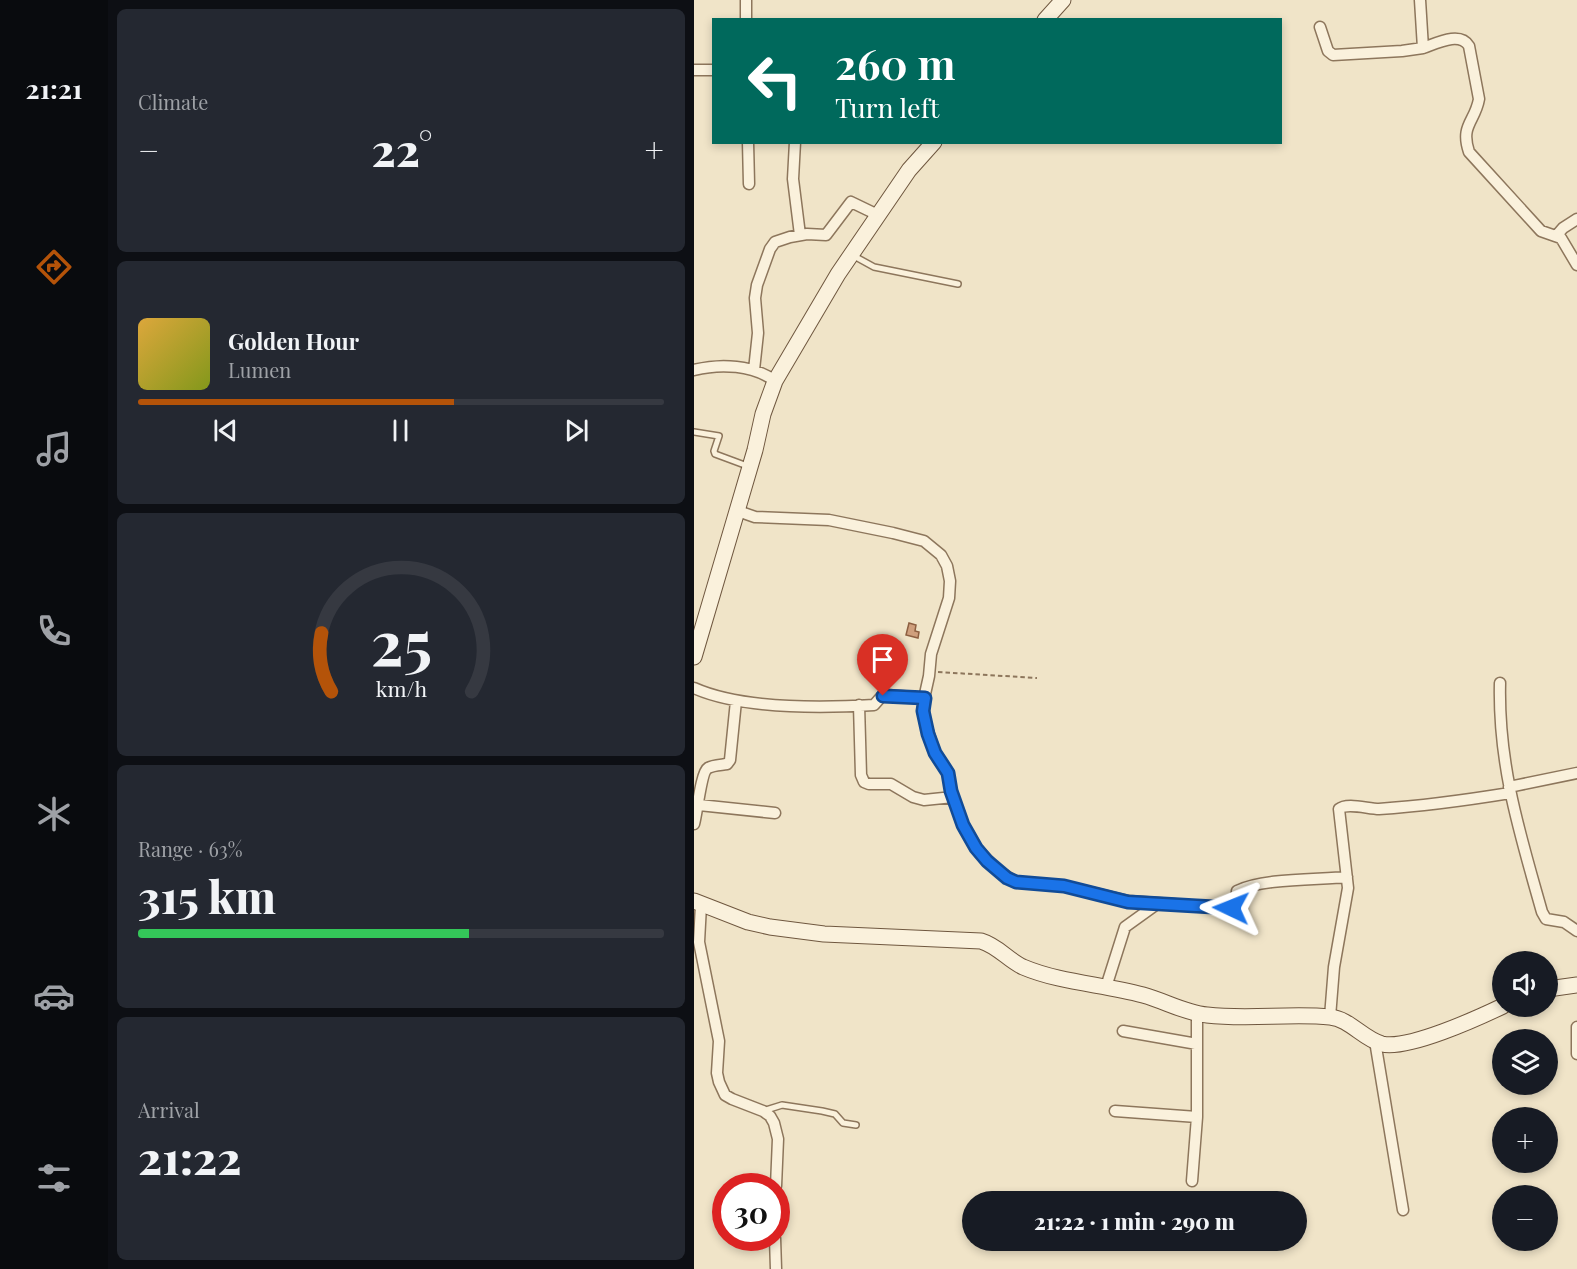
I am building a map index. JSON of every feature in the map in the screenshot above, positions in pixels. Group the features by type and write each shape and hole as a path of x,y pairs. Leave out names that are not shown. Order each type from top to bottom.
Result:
{"street":[{"path":"746,0 746,18"},
{"path":"1047,18 1063,0"},
{"path":"1420,0 1423,48"},
{"path":"1320,27 1328,51 1333,55 1402,51 1423,48 1451,39 1463,39 1467,42 1476,74 1479,99 1478,107 1466,128 1465,135 1469,152 1534,225 1541,231 1561,238 1576,266"},
{"path":"694,70 712,70"},
{"path":"748,144 749,184"},
{"path":"795,144 793,191 800,235"},
{"path":"763,374 838,274 851,254 872,211 932,144"},
{"path":"694,657 697,631 738,511 745,465 763,414 763,374 755,298 764,261 775,242 800,235 824,236 829,234 848,204 853,201 872,211"},
{"path":"1557,235 1576,219"},
{"path":"694,370 703,367 731,367 763,374"},
{"path":"738,511 756,517 829,520 915,538 934,548 941,555 947,566 950,581 949,598 945,616 933,645 923,711 935,753 948,773 963,825 976,848 1007,878 1016,882 1064,886 1128,902 1231,908 1236,905 1237,891 1246,887 1347,878"},
{"path":"1500,683 1500,729 1509,790 1543,917 1564,922 1576,931"},
{"path":"694,688 736,700 815,706 874,705 880,697 886,695 925,698"},
{"path":"694,824 699,805 702,773 708,767 727,764 730,760 736,700"},
{"path":"859,705 861,778 864,782 890,784 913,797 924,800 953,796"},
{"path":"1330,1017 1332,979 1347,896 1347,878 1338,811 1342,806 1397,808 1509,790 1576,773"},
{"path":"699,805 775,813"},
{"path":"776,1173 776,1130 770,1116 763,1111 732,1100 721,1090 717,1073 719,1041 717,1029 698,963 698,903 748,922 770,927 824,934 981,941 997,948 1024,967 1061,978 1142,994 1197,1013 1246,1017 1330,1017 1343,1020 1375,1041 1389,1044 1423,1038 1492,1010"},
{"path":"1106,987 1125,927 1157,904"},
{"path":"1558,988 1576,985"},
{"path":"1192,1181 1197,1116 1197,1013"},
{"path":"1576,1027 1576,1054"},
{"path":"1123,1031 1197,1044"},
{"path":"1375,1041 1403,1209"},
{"path":"1115,1111 1197,1116"},
{"path":"775,1251 776,1269"}],"lane":[{"path":"851,254 865,264 874,267 958,284"},
{"path":"694,432 719,436 714,452 745,465"},
{"path":"763,1111 777,1105 802,1108 832,1113 842,1123 856,1125"}],"path":[{"path":"929,672 1037,678"}],"building":[{"path":"909,623 916,625 915,631 919,632 918,638 906,635"}],"route":[{"path":"883,696 925,698 923,711 928,734 935,753 946,767 951,791 963,825 976,848 1007,878 1016,882 1064,886 1128,902 1231,908"}]}
